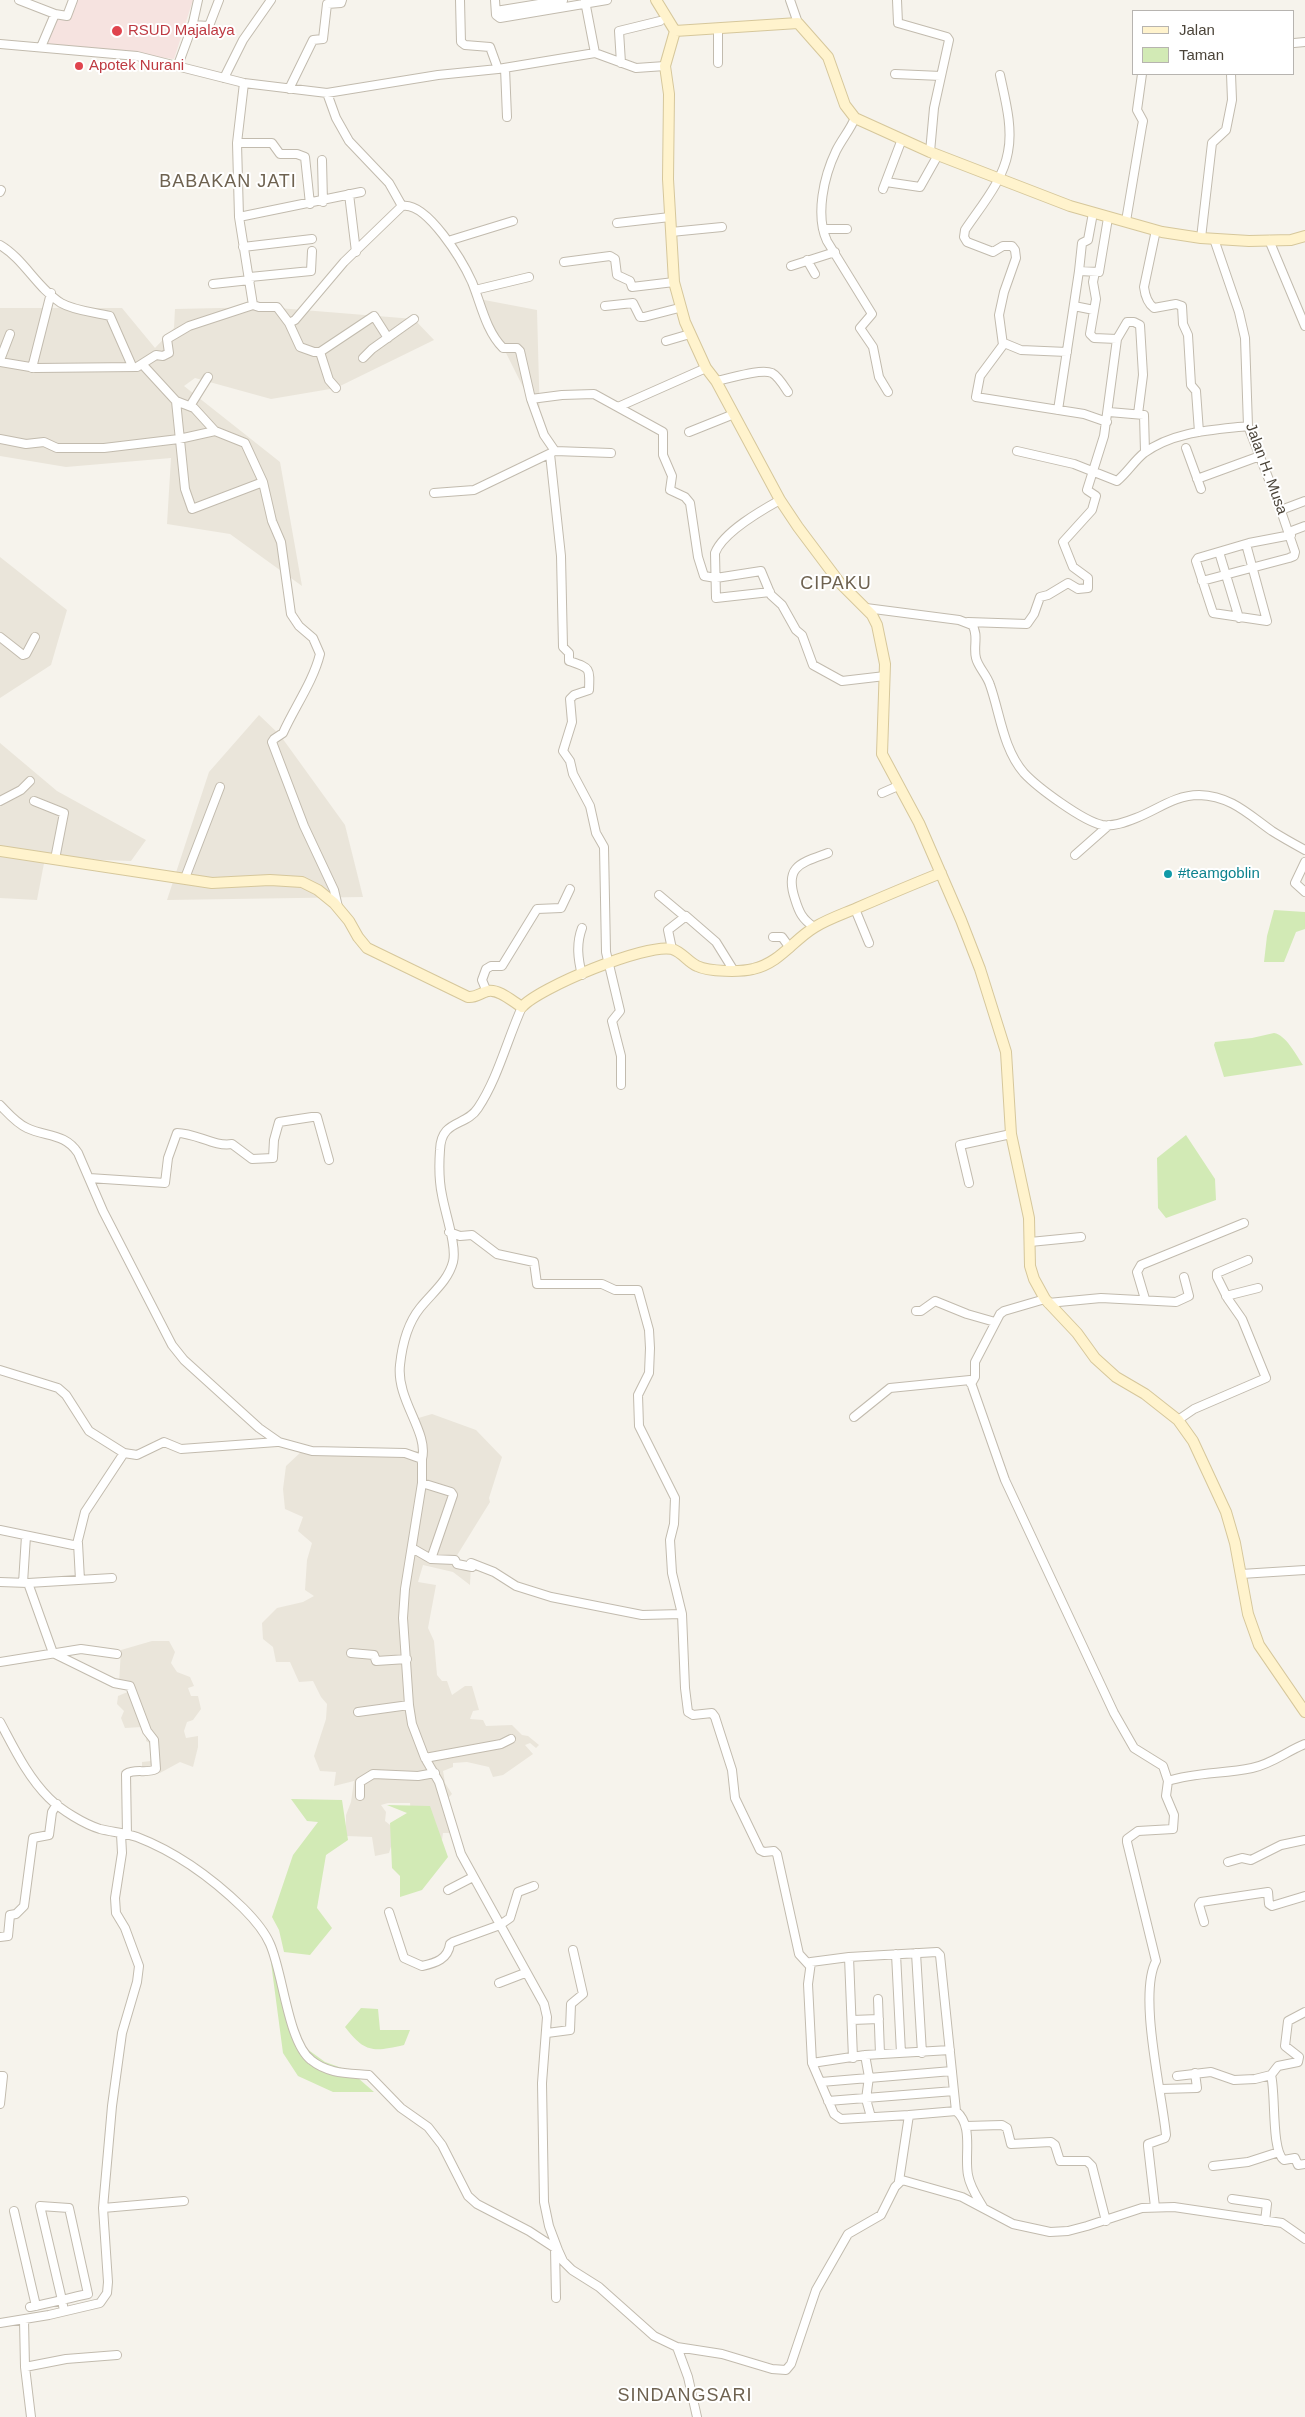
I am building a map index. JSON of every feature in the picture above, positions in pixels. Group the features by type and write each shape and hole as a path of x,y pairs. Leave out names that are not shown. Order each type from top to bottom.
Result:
{"street":[{"path":"19,0 55,14 66,16 74,0"},
{"path":"178,65 192,25 198,0"},
{"path":"192,25 209,26 219,0"},
{"path":"224,78 243,40 271,0"},
{"path":"289,89 313,40 323,39 327,4 341,3 342,0"},
{"path":"460,0 461,42 465,45 485,45 490,47 502,69 507,117"},
{"path":"495,0 497,17 500,18 586,2 607,0"},
{"path":"496,11 563,0"},
{"path":"656,0 675,31 665,66 669,94 668,179 674,282 680,308 706,368 734,414 780,500 840,584 872,615 880,636 885,676 881,747 887,766 919,824 941,873 980,969 1006,1052 1011,1134 1027,1203 1031,1273 1047,1301 1077,1333 1095,1358 1116,1377 1145,1394 1178,1420 1193,1441 1221,1500 1232,1531 1248,1614 1259,1645 1304,1706"},
{"path":"790,0 798,22 828,57 845,105 856,118 902,140 999,179 1093,213 1156,230 1214,239 1291,240 1305,236"},
{"path":"897,0 898,23 948,39 941,76 934,154 920,187 885,185 902,140"},
{"path":"586,2 595,53"},
{"path":"41,47 55,14"},
{"path":"621,63 619,31 660,21"},
{"path":"675,31 798,22"},
{"path":"718,28 718,63"},
{"path":"0,44 115,53 178,65 244,83 327,93 438,75 502,69 595,53 636,68 665,66"},
{"path":"895,74 941,76"},
{"path":"1000,75 1007,111 1009,145 999,179 966,230 964,237 967,242 993,252 1009,245 1015,250 1016,258 999,312 1004,343 980,376 975,396 977,399 1084,414 1107,422"},
{"path":"1126,221 1143,121 1137,110 1142,75"},
{"path":"1201,238 1212,143 1226,130 1232,100 1231,75"},
{"path":"244,83 237,142 239,217 253,305"},
{"path":"327,93 336,118 348,141 389,183 402,206"},
{"path":"856,118 836,151 827,178 823,197 823,229 872,314 871,318 860,326 860,329 873,347 879,377 888,392"},
{"path":"237,142 272,142 280,154 297,154 305,157 310,204"},
{"path":"322,160 323,202"},
{"path":"239,217 323,202 361,192"},
{"path":"349,194 356,252"},
{"path":"289,322 296,320 344,262 402,206 410,205 420,210 448,241 475,290 495,338 503,348 517,348 520,351 531,399 552,452 560,556 563,647 569,653 569,661 586,666 589,671 589,690 574,695 570,699 572,722 563,751 570,761 574,774 590,806 596,833 603,845 606,950 620,1011 612,1021 621,1056 621,1085"},
{"path":"1058,410 1082,243 1088,240 1093,213"},
{"path":"617,224 670,217"},
{"path":"1079,271 1095,272 1100,270 1108,218"},
{"path":"448,241 513,221"},
{"path":"671,232 722,227"},
{"path":"823,229 848,229"},
{"path":"1156,230 1144,287 1145,294 1154,308 1176,304 1182,306 1183,324 1188,335 1191,385 1196,391 1199,432"},
{"path":"243,247 312,239"},
{"name":"Jalan H. Musa","path":"1214,239 1239,312 1245,338 1248,426 1290,534 1295,552 1294,556 1289,558 1252,568"},
{"path":"1269,240 1305,326"},
{"path":"0,245 12,252 35,280 61,303 110,316 132,366"},
{"path":"213,284 311,271 312,251"},
{"path":"791,266 835,252"},
{"path":"564,262 610,256 615,259 617,275 630,281 632,287 674,282"},
{"path":"807,260 814,274"},
{"path":"1095,272 1092,282 1096,299 1090,332 1091,336 1117,339"},
{"path":"475,290 529,277"},
{"path":"32,368 50,293"},
{"path":"605,306 633,303 640,317 644,318 680,308"},
{"path":"10,334 0,361 32,368 90,369 132,366 142,364 156,355 163,356 169,353 167,339 189,326 253,305 277,307 289,322 300,347 320,352 374,316 388,338"},
{"path":"1074,306 1094,310"},
{"path":"363,358 414,319"},
{"path":"866,608 968,622 1027,624 1034,614 1040,597 1048,595 1068,583 1078,589 1089,585 1085,574 1072,566 1063,542 1093,509 1096,496 1087,490 1109,412 1117,339 1127,322 1134,322 1140,325 1143,375 1138,414"},
{"path":"666,341 690,334"},
{"path":"1004,343 1021,350 1067,352"},
{"path":"320,352 329,380 336,388"},
{"path":"142,364 176,401 190,406 215,431 235,437 248,445 263,482 272,521 281,542 291,614 299,626 313,638 320,654 293,714 286,723 283,733 274,739 272,744 311,843 334,890 338,907"},
{"path":"618,407 706,368"},
{"path":"716,382 765,372 774,374 788,392"},
{"path":"190,406 208,377"},
{"path":"531,399 587,394 604,398 663,432 663,455 672,476 670,490 685,497 690,503 701,568 705,577 716,578 760,570 770,592 794,623 796,630 802,635 811,662 844,682 885,676"},
{"path":"176,401 186,490 192,509 263,482"},
{"path":"1109,412 1138,414 1144,417 1145,452"},
{"path":"689,432 734,414"},
{"path":"1017,451 1093,471 1117,481 1145,452 1170,440 1199,432 1248,426"},
{"path":"0,439 26,444 44,442 56,448 122,447 181,439 215,431"},
{"path":"1186,448 1201,489"},
{"path":"434,493 474,490 552,452 611,453"},
{"path":"1197,479 1260,456"},
{"path":"770,592 718,598 716,578 717,548 750,518 780,500"},
{"path":"1281,510 1305,501"},
{"path":"1246,544 1267,622 1213,613 1197,559 1246,544 1290,534 1305,526"},
{"path":"1220,552 1238,618"},
{"path":"1202,581 1252,568"},
{"path":"968,622 975,630 976,659 989,682 1007,742 1023,772 1071,810 1091,821 1109,826"},
{"path":"1,640 25,655 35,638"},
{"path":"0,801 21,790 30,781"},
{"path":"882,793 898,786"},
{"path":"185,878 220,788"},
{"path":"1075,855 1109,826 1136,818 1180,797 1212,797 1236,803 1274,832 1305,850"},
{"path":"34,801 64,813 55,859"},
{"path":"0,850 216,884 232,881 302,882 318,890 338,907 353,926 362,944 376,954 468,997 475,997 487,992 501,994 522,1007"},
{"path":"814,927 800,915 790,884 790,877 800,865 828,853"},
{"path":"1305,862 1295,883 1305,892"},
{"path":"909,2115 899,2181 881,2215 848,2234 816,2290 792,2364 786,2370 772,2369 722,2354 677,2347 654,2336 600,2287 572,2270 563,2261 556,2249 544,2202 542,2083 546,2033 544,2004 525,1973 461,1854 435,1773 426,1758 412,1724 408,1705 407,1659 403,1618 405,1589 422,1483 423,1451 421,1438 401,1390 400,1365 404,1344 414,1316 439,1287 453,1263 454,1245 449,1232 441,1193 440,1148 444,1133 453,1124 471,1116 478,1109 492,1083 505,1044 522,1007 532,997 608,962 648,950 672,949 697,966 734,971 746,971 770,964 814,927 941,873"},
{"path":"487,992 482,980 486,969 491,966 502,966 537,909 561,908 570,890"},
{"path":"659,895 716,942 734,971"},
{"path":"855,908 869,943"},
{"path":"672,949 668,930 684,916"},
{"path":"582,928 578,951 582,975"},
{"path":"773,937 782,937 790,948"},
{"path":"0,1105 24,1127 60,1137 68,1142 78,1154 103,1211 172,1345 184,1360 259,1428 279,1442"},
{"path":"89,1178 165,1183 168,1158 178,1133 224,1145 232,1144 252,1159 272,1159 274,1156 274,1140 279,1122 312,1117 317,1117 329,1160"},
{"path":"969,1184 960,1145 1011,1134"},
{"path":"1145,1299 1137,1272 1141,1265 1244,1223"},
{"path":"449,1232 460,1236 472,1235 497,1254 534,1262 537,1284 602,1284 615,1290 638,1290 649,1330 650,1348 649,1373 640,1388 638,1406 639,1426 675,1498 674,1524 670,1540 672,1573 682,1614 685,1688 688,1712 693,1715 712,1713 715,1717 732,1770 736,1800 760,1850 764,1852 774,1851 777,1854 799,1954 810,1966"},
{"path":"1030,1242 1081,1237"},
{"path":"1178,1420 1194,1409 1266,1378 1242,1319 1226,1296 1217,1277 1217,1273 1248,1260"},
{"path":"971,1384 975,1377 975,1362 995,1322 1004,1311 1047,1301 1101,1298 1176,1302 1186,1298 1190,1293 1184,1277"},
{"path":"1226,1296 1258,1288"},
{"path":"916,1311 921,1311 935,1301 964,1313 995,1322"},
{"path":"0,1370 58,1388 66,1395 89,1431 124,1453 137,1455 162,1442 181,1449 279,1442 312,1451 405,1453 422,1459"},
{"path":"854,1417 890,1388 970,1380 1005,1480 1114,1713 1134,1748 1164,1766 1168,1781 1166,1796 1174,1815 1173,1829 1138,1831 1127,1839 1156,1961 1150,1976 1149,1996 1152,2037 1161,2089 1166,2135 1165,2138 1148,2144 1156,2207"},
{"path":"638,1406 644,1396"},
{"path":"80,1580 78,1543 85,1512 124,1453"},
{"path":"422,1483 451,1492 453,1495 431,1559"},
{"path":"0,1530 73,1546 78,1543"},
{"path":"0,2323 64,2312 100,2303 107,2294 108,2282 103,2208 122,2032 137,1982 139,1966 126,1928 116,1913 115,1898 124,1834 126,1774 130,1771 151,1771 156,1769 154,1739 147,1732 144,1719 130,1686 114,1683 53,1653 26,1583 26,1536"},
{"path":"412,1548 431,1559 455,1560 456,1564 472,1567 471,1563 494,1572 516,1586 597,1607 642,1615 682,1614"},
{"path":"1241,1574 1305,1570"},
{"path":"0,1582 26,1583 112,1578"},
{"path":"0,1662 81,1649 117,1654"},
{"path":"352,1653 374,1655 376,1661 407,1659"},
{"path":"358,1712 408,1705"},
{"path":"0,1722 28,1774 50,1799 80,1819 98,1828 124,1834 172,1852 242,1907 264,1930 281,1976 287,2006 300,2045 310,2060 344,2074 369,2076 401,2108 428,2127 442,2146 468,2196 477,2204 530,2231 556,2249"},
{"path":"426,1758 501,1744 511,1739"},
{"path":"1168,1781 1180,1777 1252,1768 1271,1762 1305,1744"},
{"path":"360,1796 360,1782 370,1775 418,1776 435,1773"},
{"path":"0,1937 8,1936 10,1915 16,1913 24,1906 33,1838 49,1835 52,1812 57,1804"},
{"path":"1228,1862 1242,1858 1251,1860 1281,1844 1305,1840"},
{"path":"448,1890 473,1876"},
{"path":"389,1912 404,1958 422,1966 445,1957 449,1952 450,1944 453,1942 500,1925 510,1918 518,1892 534,1886"},
{"path":"1204,1922 1199,1905 1201,1902 1268,1892 1269,1904 1272,1906 1305,1896"},
{"path":"546,2033 570,2030 571,2004 583,1994 573,1950"},
{"path":"956,2111 942,1957 937,1952 849,1957 811,1962 808,1984 812,2062 828,2101 838,2118 956,2111 961,2115 966,2126 967,2173 974,2193 984,2209"},
{"path":"916,1953 922,2053"},
{"path":"896,1954 901,2054"},
{"path":"849,1957 853,2058"},
{"path":"499,1983 525,1973"},
{"path":"878,1999 880,2054"},
{"path":"1177,2076 1211,2072 1234,2080 1255,2079 1271,2075 1278,2066 1299,2061 1301,2056 1284,2045 1288,2022 1305,2012"},
{"path":"852,2020 879,2019"},
{"path":"812,2062 865,2055 950,2050"},
{"path":"865,2055 868,2077 866,2099 871,2117"},
{"path":"821,2082 952,2070"},
{"path":"1161,2089 1197,2088 1195,2074"},
{"path":"1271,2075 1279,2152 1282,2160 1295,2158 1298,2165 1305,2164"},
{"path":"0,2076 3,2076 0,2104"},
{"path":"828,2101 954,2091"},
{"path":"966,2126 1002,2125 1007,2128 1010,2144 1051,2142 1055,2145 1060,2161 1087,2161 1092,2166 1106,2221"},
{"path":"1213,2166 1248,2162 1279,2152"},
{"path":"899,2181 905,2180 919,2186 955,2194 1013,2224 1050,2232 1068,2231 1106,2221 1142,2208 1174,2207 1282,2224 1305,2239"},
{"path":"1232,2199 1266,2204 1265,2220"},
{"path":"103,2208 184,2201"},
{"path":"14,2211 33,2307 62,2300 88,2294 69,2208 40,2206 62,2300 64,2312"},
{"path":"556,2249 556,2298"},
{"path":"24,2320 25,2367 31,2417"},
{"path":"677,2347 688,2377 697,2417"},
{"path":"25,2367 66,2358 117,2355"}],"shaded area":[{"name":"RSUD Majalaya","path":"73,0 193,0 174,59 44,43 55,18 65,19"},
{"path":"479,299 537,310 540,421"},
{"path":"266,307 414,319 434,340 336,388 271,399 195,378 184,386 280,462 302,586 230,534 167,524 171,458 66,467 0,456 0,308 122,308 155,348 174,328 175,309"},
{"path":"0,557 67,610 51,665 0,698"},
{"path":"259,715 280,735 345,825 363,897 167,900 209,772"},
{"path":"0,743 57,791 146,840 131,861 45,858 37,900 0,898"},
{"path":"432,1414 476,1430 502,1457 489,1498 490,1502 455,1560 471,1563 470,1585 453,1572 423,1565 418,1582 436,1585 428,1628 434,1641 437,1675 442,1681 447,1681 452,1695 465,1686 472,1686 479,1710 473,1711 470,1719 483,1720 486,1726 512,1725 522,1735 528,1736 539,1745 536,1748 530,1743 525,1745 533,1754 503,1775 493,1777 489,1767 467,1762 453,1763 453,1767 443,1771 445,1783 452,1794 447,1799 451,1810 449,1833 443,1833 442,1840 411,1813 410,1803 388,1803 381,1805 386,1812 385,1821 394,1828 394,1837 389,1853 375,1856 372,1837 346,1836 346,1815 351,1802 354,1781 334,1786 336,1772 320,1771 314,1756 326,1719 327,1704 313,1681 299,1682 290,1662 276,1662 273,1647 263,1639 262,1623 277,1608 303,1602 314,1596 305,1590 307,1560 312,1543 298,1531 303,1517 285,1509 283,1489 286,1466 302,1451 419,1451 423,1449 415,1419"},
{"path":"152,1641 169,1641 175,1652 171,1663 177,1672 190,1677 194,1686 188,1688 191,1696 198,1696 201,1709 193,1720 187,1722 184,1731 186,1738 198,1736 198,1747 193,1767 180,1762 160,1773 142,1768 142,1762 151,1761 155,1754 155,1746 146,1741 147,1730 142,1727 125,1728 121,1718 124,1711 117,1704 118,1696 130,1691 119,1683 121,1650"}],"green space":[{"path":"1274,910 1305,912 1305,929 1296,932 1284,962 1264,962 1267,936"},
{"path":"1274,1033 1287,1041 1303,1065 1224,1077 1214,1045 1215,1042 1252,1038"},
{"path":"1186,1135 1215,1179 1216,1200 1166,1218 1158,1208 1157,1158"},
{"path":"291,1799 342,1800 348,1840 326,1855 317,1908 332,1928 310,1955 284,1952 279,1930 272,1917 293,1855 318,1822 307,1821"},
{"path":"387,1805 430,1806 448,1857 422,1890 400,1897 400,1876 392,1868 390,1823 407,1813"},
{"path":"270,1955 303,2046 325,2062 350,2071 374,2092 333,2092 298,2076 283,2053"},
{"path":"361,2008 378,2009 380,2030 410,2030 404,2045 377,2049 364,2046 358,2042 345,2027"}],"place":[{"name":"RSUD Majalaya","path":"117,31"},
{"name":"Apotek Nurani","path":"79,66"},
{"name":"#teamgoblin","path":"1168,874"}],"district":[{"name":"BABAKAN JATI","path":"228,182"},
{"name":"CIPAKU","path":"836,584"},
{"name":"SINDANGSARI","path":"685,2396"}]}
